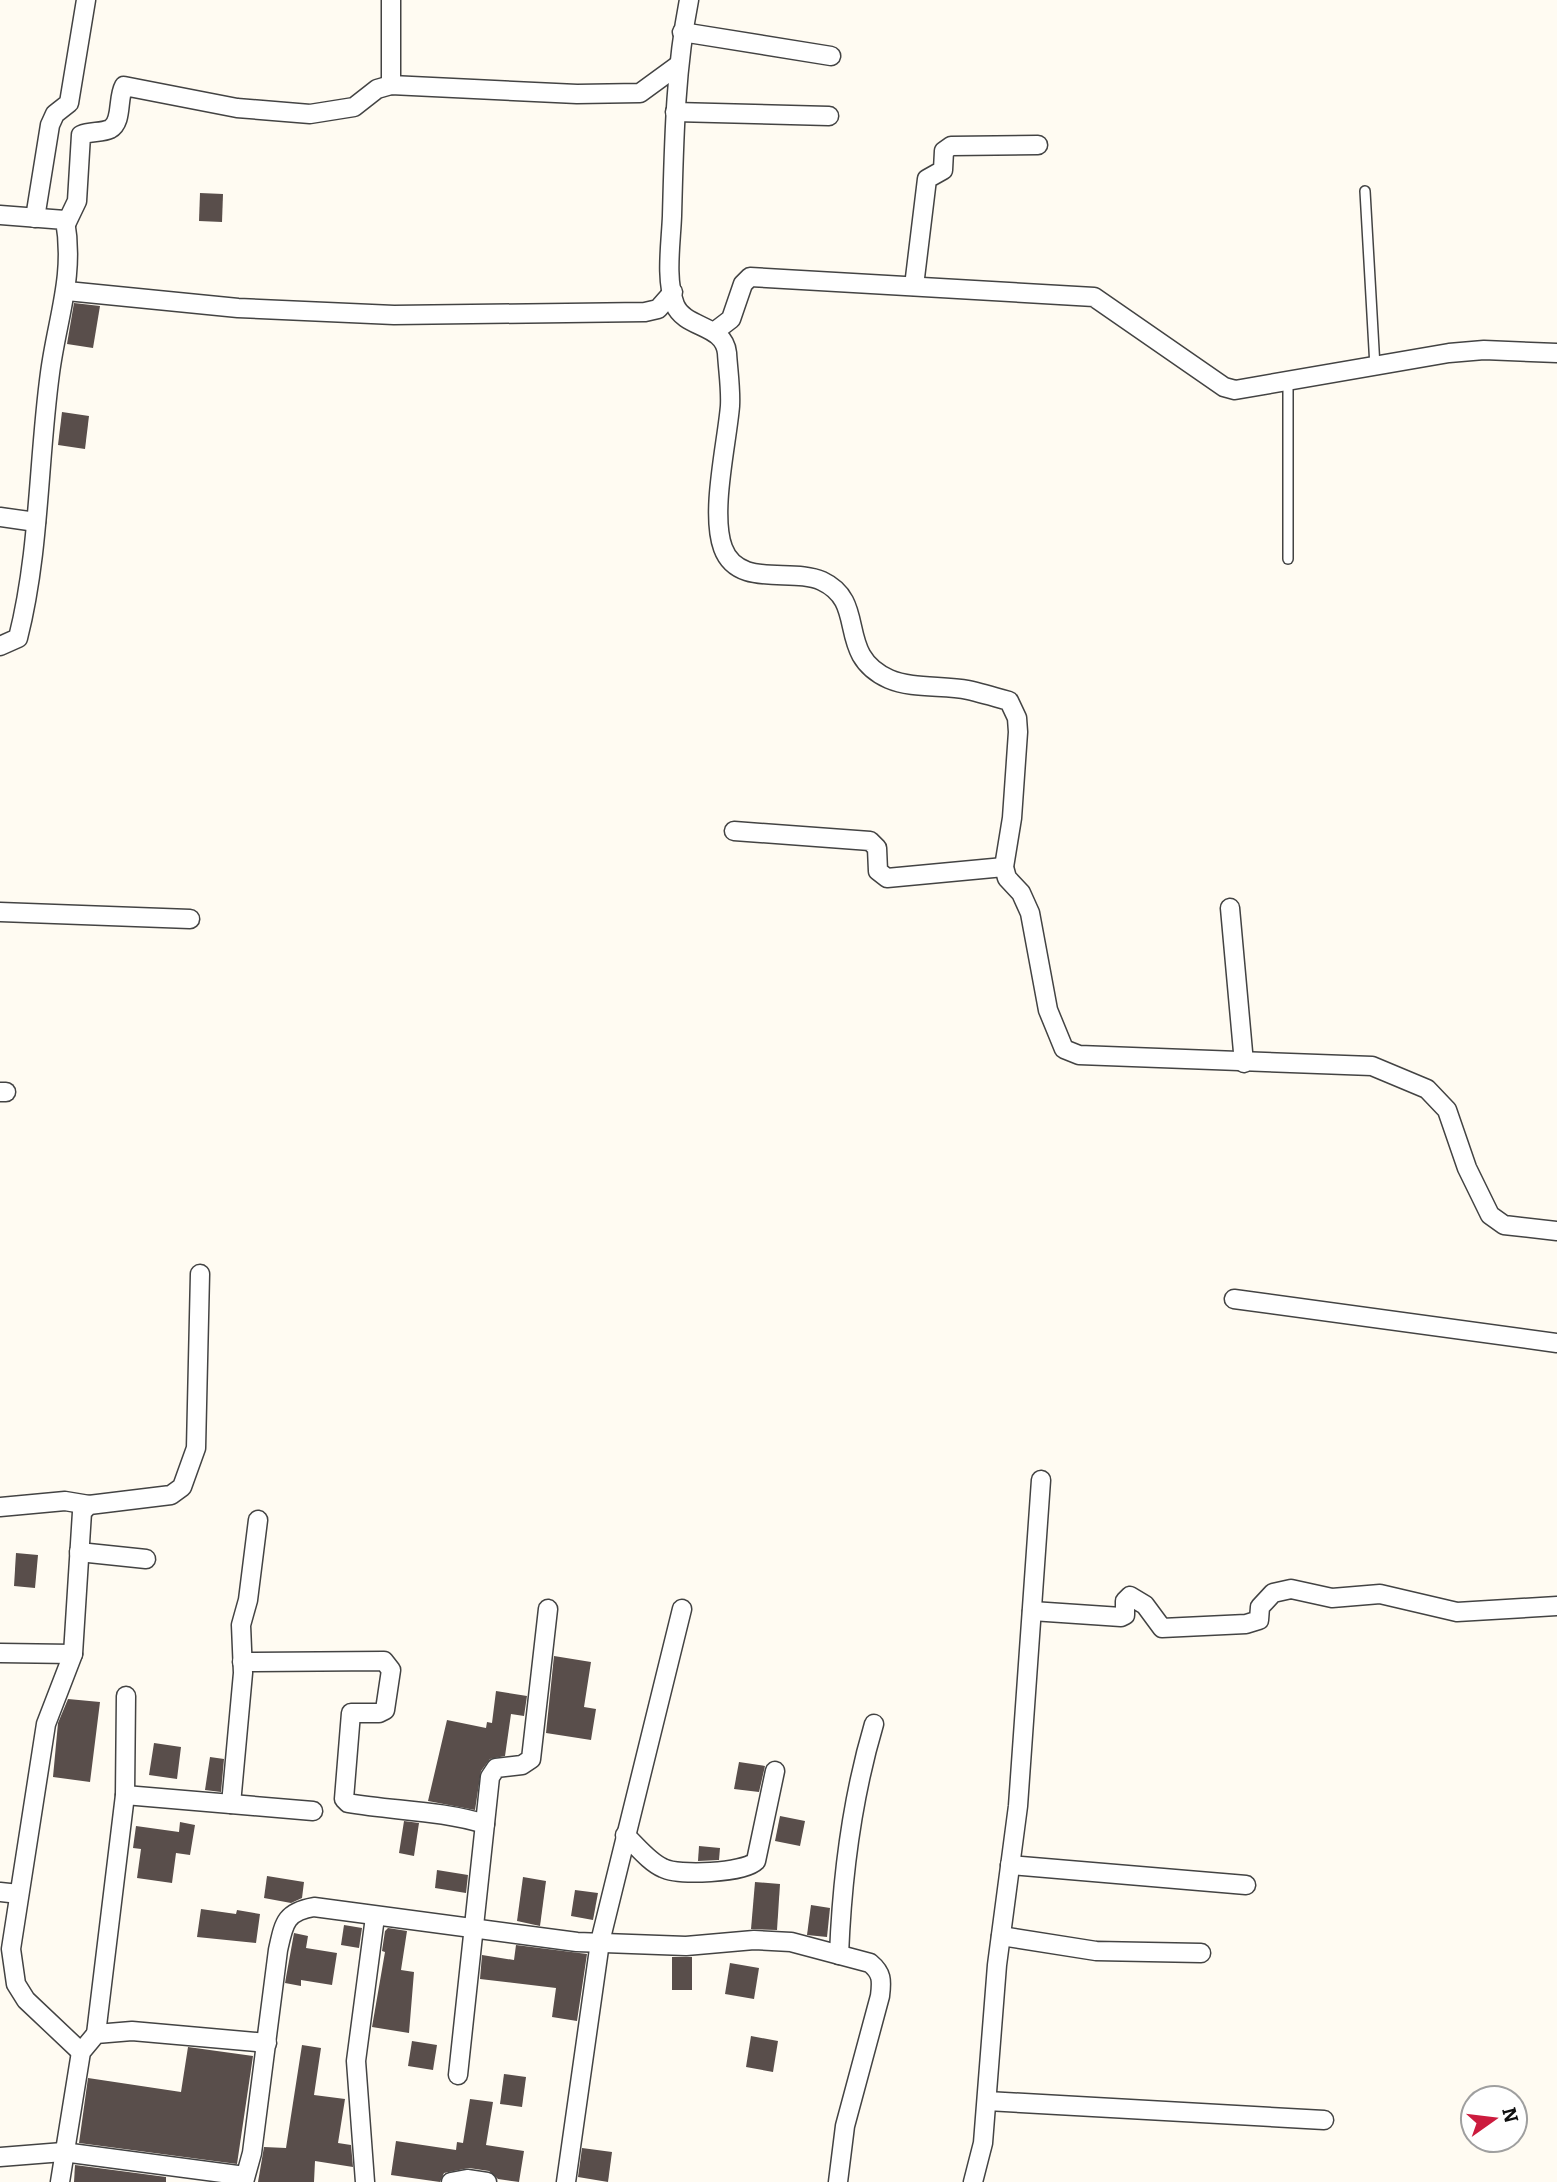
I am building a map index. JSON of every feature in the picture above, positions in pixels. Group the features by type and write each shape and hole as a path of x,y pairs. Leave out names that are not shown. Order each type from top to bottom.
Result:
{"street":[{"path":"35,218 50,125 55,114 69,103 86,0"},
{"path":"391,0 391,85"},
{"path":"689,0 677,65 670,270 676,307 691,321 714,332 726,345 730,404 720,475 723,548 737,566 750,573 820,580 836,590 847,601 859,656 867,666 892,680 968,690 1009,701 1017,718 1018,732 1012,818 1004,867 1007,878 1021,893 1030,913 1048,1010 1064,1049 1079,1055 1372,1066 1427,1088 1447,1110 1467,1168 1490,1215 1504,1225 1557,1231"},
{"path":"682,32 831,57"},
{"path":"66,224 77,201 81,135 110,128 118,119 118,96 124,86 237,108 310,114 354,107 377,89 391,85 564,93 640,93 677,65"},
{"path":"675,112 828,116"},
{"path":"914,286 927,179 943,170 944,150 951,146 1038,145"},
{"path":"0,215 65,220 69,242 67,291 50,370 28,596 18,638 0,646"},
{"path":"714,332 731,319 743,284 750,277 1094,296 1224,387 1244,391 1470,351 1557,353"},
{"path":"67,291 211,306 394,315 645,312 659,309 673,292"},
{"path":"0,517 36,522"},
{"path":"734,831 870,841 877,848 878,872 887,877 1004,867"},
{"path":"1230,908 1244,1063"},
{"path":"0,912 190,919"},
{"path":"0,1507 65,1501 89,1505 171,1495 182,1487 196,1448 200,1274"},
{"path":"1234,1299 1557,1343"},
{"path":"974,2182 981,2155 1001,1936 1018,1806 1041,1480"},
{"path":"81,2052 26,2000 16,1984 11,1949 46,1724 74,1654 80,1523 82,1512 89,1505"},
{"path":"231,1804 242,1662 241,1625 248,1600 258,1520"},
{"path":"79,1552 146,1559"},
{"path":"1032,1611 1121,1617 1125,1615 1125,1601 1130,1596 1145,1605 1162,1628 1246,1624 1259,1620 1260,1607 1273,1592 1291,1589 1332,1598 1380,1594 1457,1612 1557,1606"},
{"path":"458,2074 472,1929 492,1772 496,1768 523,1765 531,1759 548,1609"},
{"path":"566,2182 600,1942 682,1609"},
{"path":"0,1653 74,1654"},
{"path":"242,1662 384,1661 391,1670 385,1710 379,1713 351,1713 344,1799 348,1803 403,1811 449,1813 485,1824"},
{"path":"60,2182 81,2052 96,2034 125,1795 125,1696"},
{"path":"839,1955 842,1895 866,1752 874,1724"},
{"path":"625,1835 659,1866 668,1870 713,1871 750,1866 756,1861 775,1771"},
{"path":"125,1795 313,1811"},
{"path":"1010,1866 1246,1885"},
{"path":"0,1892 19,1894"},
{"path":"0,2157 63,2152 244,2179 252,2152 278,1950 285,1923 297,1910 314,1907 472,1929 600,1942 686,1946 766,1940 791,1942 870,1963 879,1971 882,1981 845,2126 838,2182"},
{"path":"365,2182 356,2061 375,1917"},
{"path":"1001,1936 1106,1952 1200,1953"},
{"path":"96,2034 132,2031 267,2043"},
{"path":"987,2101 1324,2120"},
{"path":"451,2182 461,2179 487,2182"}],"lane":[{"path":"1365,191 1375,367"},
{"path":"1287,383 1288,559"}],"building":[{"path":"200,193 223,194 222,222 199,221"},
{"path":"74,303 100,306 93,348 67,344"},
{"path":"62,412 89,416 85,449 58,445"},
{"path":"16,1553 38,1555 35,1588 14,1586"},
{"path":"554,1656 591,1662 584,1707 596,1709 591,1740 546,1733"},
{"path":"496,1691 527,1696 524,1716 511,1714 505,1756 490,1759 481,1771 475,1810 428,1801 447,1720 486,1728 487,1722 492,1723"},
{"path":"68,1699 100,1702 90,1782 53,1777 58,1723"},
{"path":"154,1743 181,1747 177,1779 149,1775"},
{"path":"210,1757 224,1759 221,1792 205,1790"},
{"path":"739,1762 765,1766 759,1792 734,1789"},
{"path":"780,1816 805,1821 800,1846 775,1841"},
{"path":"404,1821 419,1823 414,1856 399,1853"},
{"path":"180,1822 195,1825 190,1855 176,1853 172,1883 137,1878 141,1849 133,1848 136,1826 179,1832"},
{"path":"699,1846 720,1848 719,1860 698,1861"},
{"path":"437,1870 468,1875 466,1893 435,1888"},
{"path":"267,1876 304,1882 302,1898 291,1903 264,1898"},
{"path":"523,1877 546,1881 540,1926 517,1921"},
{"path":"755,1882 780,1884 777,1930 751,1929"},
{"path":"575,1890 598,1893 593,1920 571,1916"},
{"path":"811,1905 830,1908 827,1937 807,1935"},
{"path":"201,1909 260,1914 256,1943 197,1937"},
{"path":"344,1925 362,1928 359,1948 341,1945"},
{"path":"388,1928 407,1931 401,1970 414,1972 409,2033 372,2027 385,1952 382,1951 385,1931"},
{"path":"294,1933 308,1936 306,1948 337,1953 332,1985 301,1980 301,1986 285,1983"},
{"path":"516,1945 587,1954 577,2021 552,2017 556,1988 480,1979 482,1955 514,1960"},
{"path":"672,1957 692,1957 692,1990 672,1990"},
{"path":"730,1963 759,1968 754,1999 725,1994"},
{"path":"751,2036 778,2041 773,2072 746,2067"},
{"path":"412,2041 437,2045 433,2070 408,2066"},
{"path":"302,2045 321,2048 314,2095 345,2099 338,2143 351,2145 353,2167 315,2161 314,2182 258,2182 264,2147 286,2148"},
{"path":"188,2047 253,2056 237,2164 79,2143 88,2078 181,2092"},
{"path":"504,2074 526,2077 522,2107 500,2104"},
{"path":"470,2099 493,2102 486,2145 524,2151 519,2182 498,2179 489,2171 469,2168 444,2173 440,2182 391,2175 396,2141 456,2150 457,2142 463,2143"},
{"path":"582,2148 612,2152 608,2182 578,2177"},
{"path":"75,2165 166,2177 166,2182 74,2182"}]}
